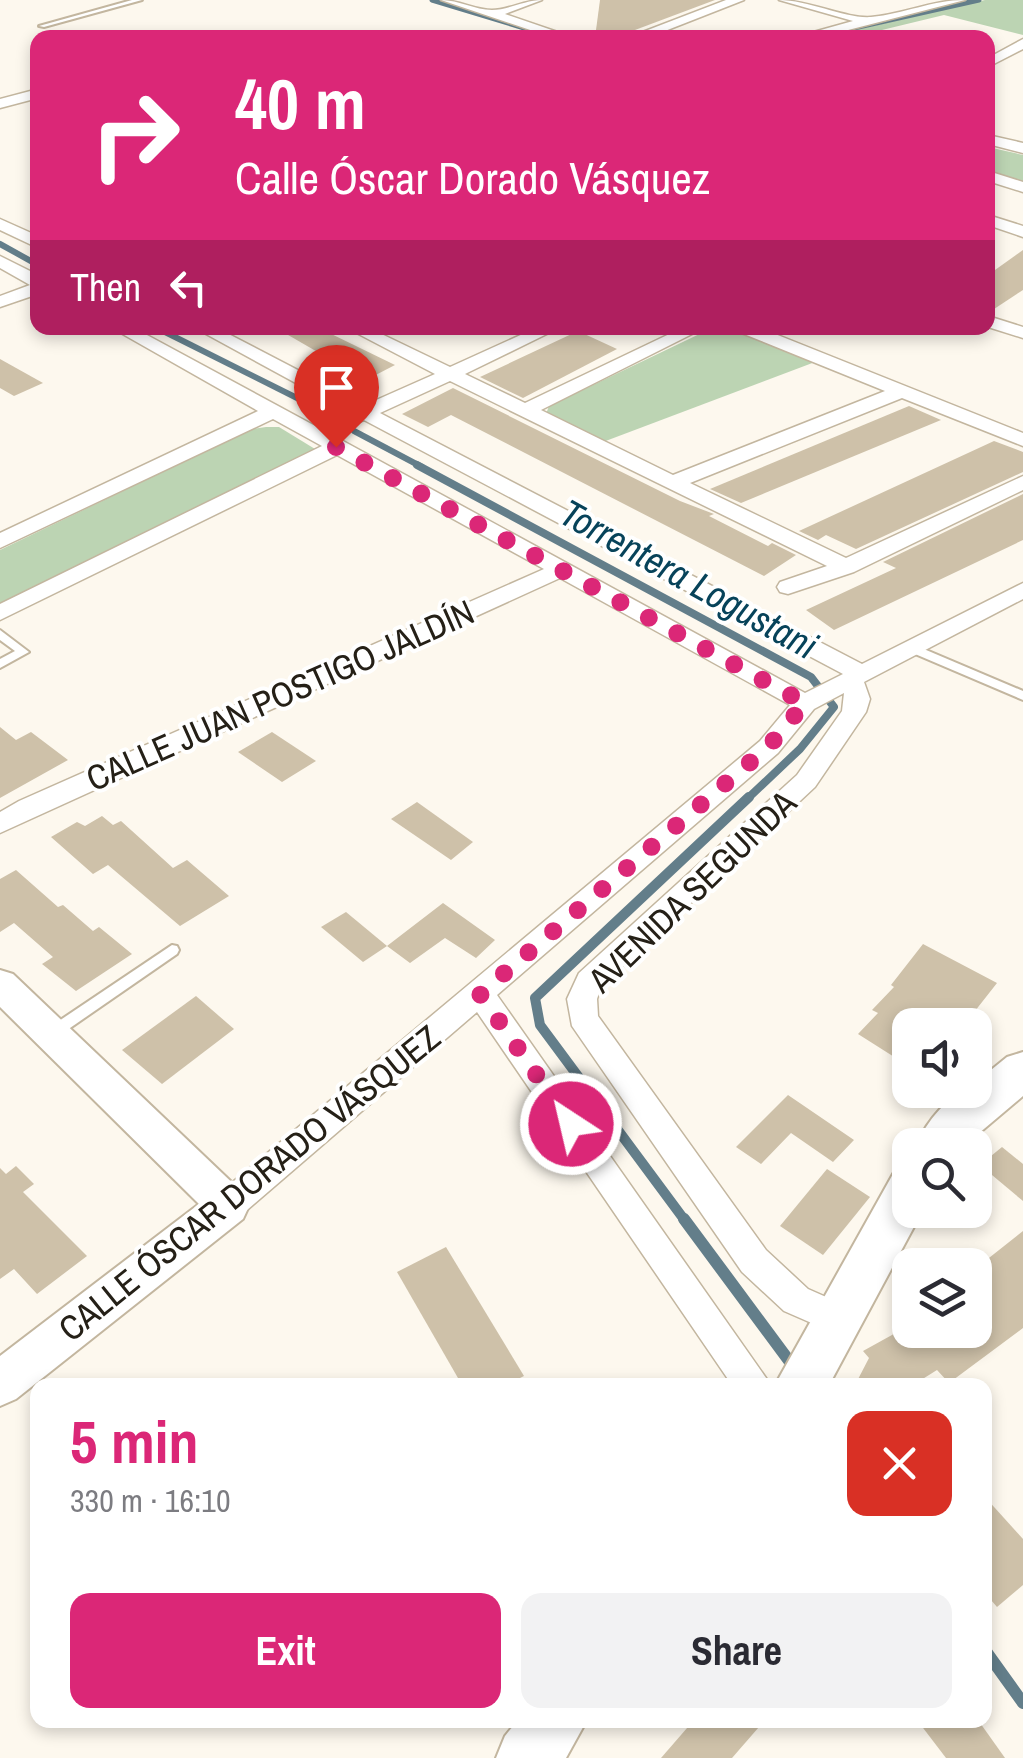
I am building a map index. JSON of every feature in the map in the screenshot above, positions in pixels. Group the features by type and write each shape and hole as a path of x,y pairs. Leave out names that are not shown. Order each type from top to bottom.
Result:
{"main road":[{"path":"951,1128 1018,1080"},
{"path":"819,1355 892,1221"},
{"path":"527,1758 551,1728"}],"street":[{"path":"492,14 536,0"},
{"path":"655,30 738,0"},
{"path":"785,0 869,29"},
{"path":"861,30 958,0"},
{"path":"441,2 543,30"},
{"path":"441,2 518,30"},
{"path":"995,59 1023,42"},
{"path":"995,63 1023,67"},
{"path":"0,104 30,95"},
{"path":"995,142 1023,148"},
{"path":"995,178 1023,187"},
{"path":"995,222 1023,232"},
{"path":"0,224 30,236"},
{"path":"0,262 30,280"},
{"path":"0,302 30,289"},
{"path":"1006,327 1023,314"},
{"path":"134,335 562,570 834,688"},
{"path":"217,335 354,408 834,688"},
{"path":"376,335 534,406 846,567"},
{"path":"395,335 449,366"},
{"path":"449,366 505,335"},
{"path":"0,613 317,436 354,408 531,335"},
{"path":"534,406 681,335"},
{"path":"762,335 1023,440"},
{"path":"676,481 902,391"},
{"path":"0,542 275,412"},
{"path":"788,587 846,567 1023,482"},
{"name":"CALLE JUAN POSTIGO JALDÍN","path":"0,824 28,807 562,570"},
{"name":"CALLE ÓSCAR DORADO VÁSQUEZ","path":"0,1384 228,1206 834,688 1023,590"},
{"name":"AVENIDA SEGUNDA","path":"819,1355 796,1300 754,1261 583,1018 582,1000 590,981 806,780 854,712 858,699 834,688"},
{"path":"0,984 228,1206"},
{"path":"480,994 748,1378"}],"lane":[{"path":"42,26 138,0"},
{"path":"0,634 23,652 0,664"},
{"path":"912,648 1023,696"},
{"path":"51,1034 172,950"}],"green space":[{"path":"985,0 1023,0 1023,35 944,15 882,30 855,30"},
{"path":"995,149 1023,155 1023,182 995,173"},
{"path":"697,335 748,335 815,362 603,442 546,414 549,406"},
{"path":"279,427 315,449 0,609 0,550 252,429"}],"building":[{"path":"600,0 715,0 635,30 596,30"},
{"path":"1023,250 1023,290 995,308 995,270"},
{"path":"288,335 333,335 395,365 366,380"},
{"path":"569,335 587,335 617,349 523,398 480,377"},
{"path":"0,359 43,383 14,396 0,388"},
{"path":"453,388 680,501 714,514 709,516 768,546 772,543 796,555 764,576 451,415 428,427 402,414"},
{"path":"909,406 941,420 741,503 710,489"},
{"path":"994,441 1023,452 1023,472 856,549 826,535 818,540 799,531"},
{"path":"1023,494 1023,540 834,630 806,610 896,568 883,562"},
{"path":"0,727 16,740 31,732 68,760 0,798"},
{"path":"272,732 316,761 282,782 238,752"},
{"path":"417,802 473,842 451,860 391,819"},
{"path":"102,816 113,825 121,821 173,868 187,860 229,896 180,926 108,865 93,874 51,837 77,822 85,826"},
{"path":"16,870 58,907 63,905 93,931 99,927 132,954 76,991 42,964 53,957 14,923 0,932 0,879"},
{"path":"443,903 495,940 476,958 445,938 410,963 387,946"},
{"path":"346,912 387,946 363,962 321,927"},
{"path":"923,944 997,983 977,1008 892,1008 892,1056 858,1034 878,1013 872,1010 894,987 891,985"},
{"path":"196,996 234,1029 162,1084 122,1050"},
{"path":"788,1095 854,1140 833,1162 791,1133 761,1164 736,1147"},
{"path":"1002,1147 1023,1164 1023,1201 992,1175 992,1155"},
{"path":"16,1166 34,1184 23,1192 87,1256 37,1294 14,1269 0,1279 0,1168 6,1174"},
{"path":"827,1169 870,1197 823,1255 780,1226"},
{"path":"1023,1231 1023,1328 956,1378 944,1378 937,1370 924,1378 859,1378 869,1358 863,1351 892,1335 892,1348 992,1348 992,1256"},
{"path":"446,1247 524,1376 458,1378 397,1272"},
{"path":"992,1505 1023,1539 1023,1585 997,1607 992,1601"},
{"path":"687,1728 758,1728 732,1758 661,1758"},
{"path":"923,1728 984,1728 1005,1758 946,1758"}],"waterway":[{"path":"432,0 531,30"},
{"path":"845,30 979,0"},
{"name":"Torrentera Logustani","path":"0,244 30,261"},
{"name":"Torrentera Logustani","path":"171,335 303,401"},
{"name":"Torrentera Logustani","path":"354,431 422,467"},
{"name":"Torrentera Logustani","path":"417,465 811,677 834,707 800,749 746,800"},
{"name":"Torrentera Logustani","path":"686,1222 540,1025 535,998 749,797"},
{"name":"Torrentera Logustani","path":"684,1219 802,1378"},
{"name":"Torrentera Logustani","path":"992,1660 1023,1703"}],"route":[{"path":"336,447 805,703 769,746 480,994 571,1124"}]}
